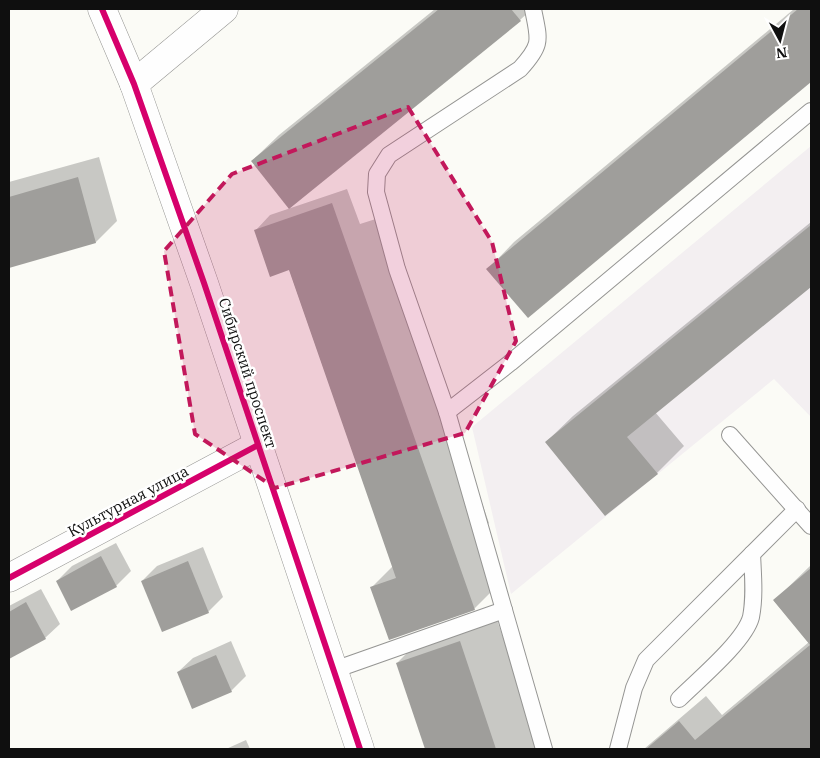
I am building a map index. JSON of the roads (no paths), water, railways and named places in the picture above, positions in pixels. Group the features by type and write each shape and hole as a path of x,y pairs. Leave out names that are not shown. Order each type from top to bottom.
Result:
{"street":[{"name":"Сибирский проспект","path":"102,9 134,84 204,282 360,749"},
{"path":"134,84 224,9"},
{"name":"Культурная улица","path":"9,578 258,445"}],"lane":[{"path":"533,9 538,39 533,54 520,69 389,155 377,174 376,192 397,269 447,412 544,749"},
{"path":"447,412 510,363 811,112"},
{"path":"730,435 811,526"},
{"path":"618,749 634,688 646,660 797,509"},
{"path":"680,699 739,639 750,618 753,589 752,554"},
{"path":"334,670 504,610"}]}
